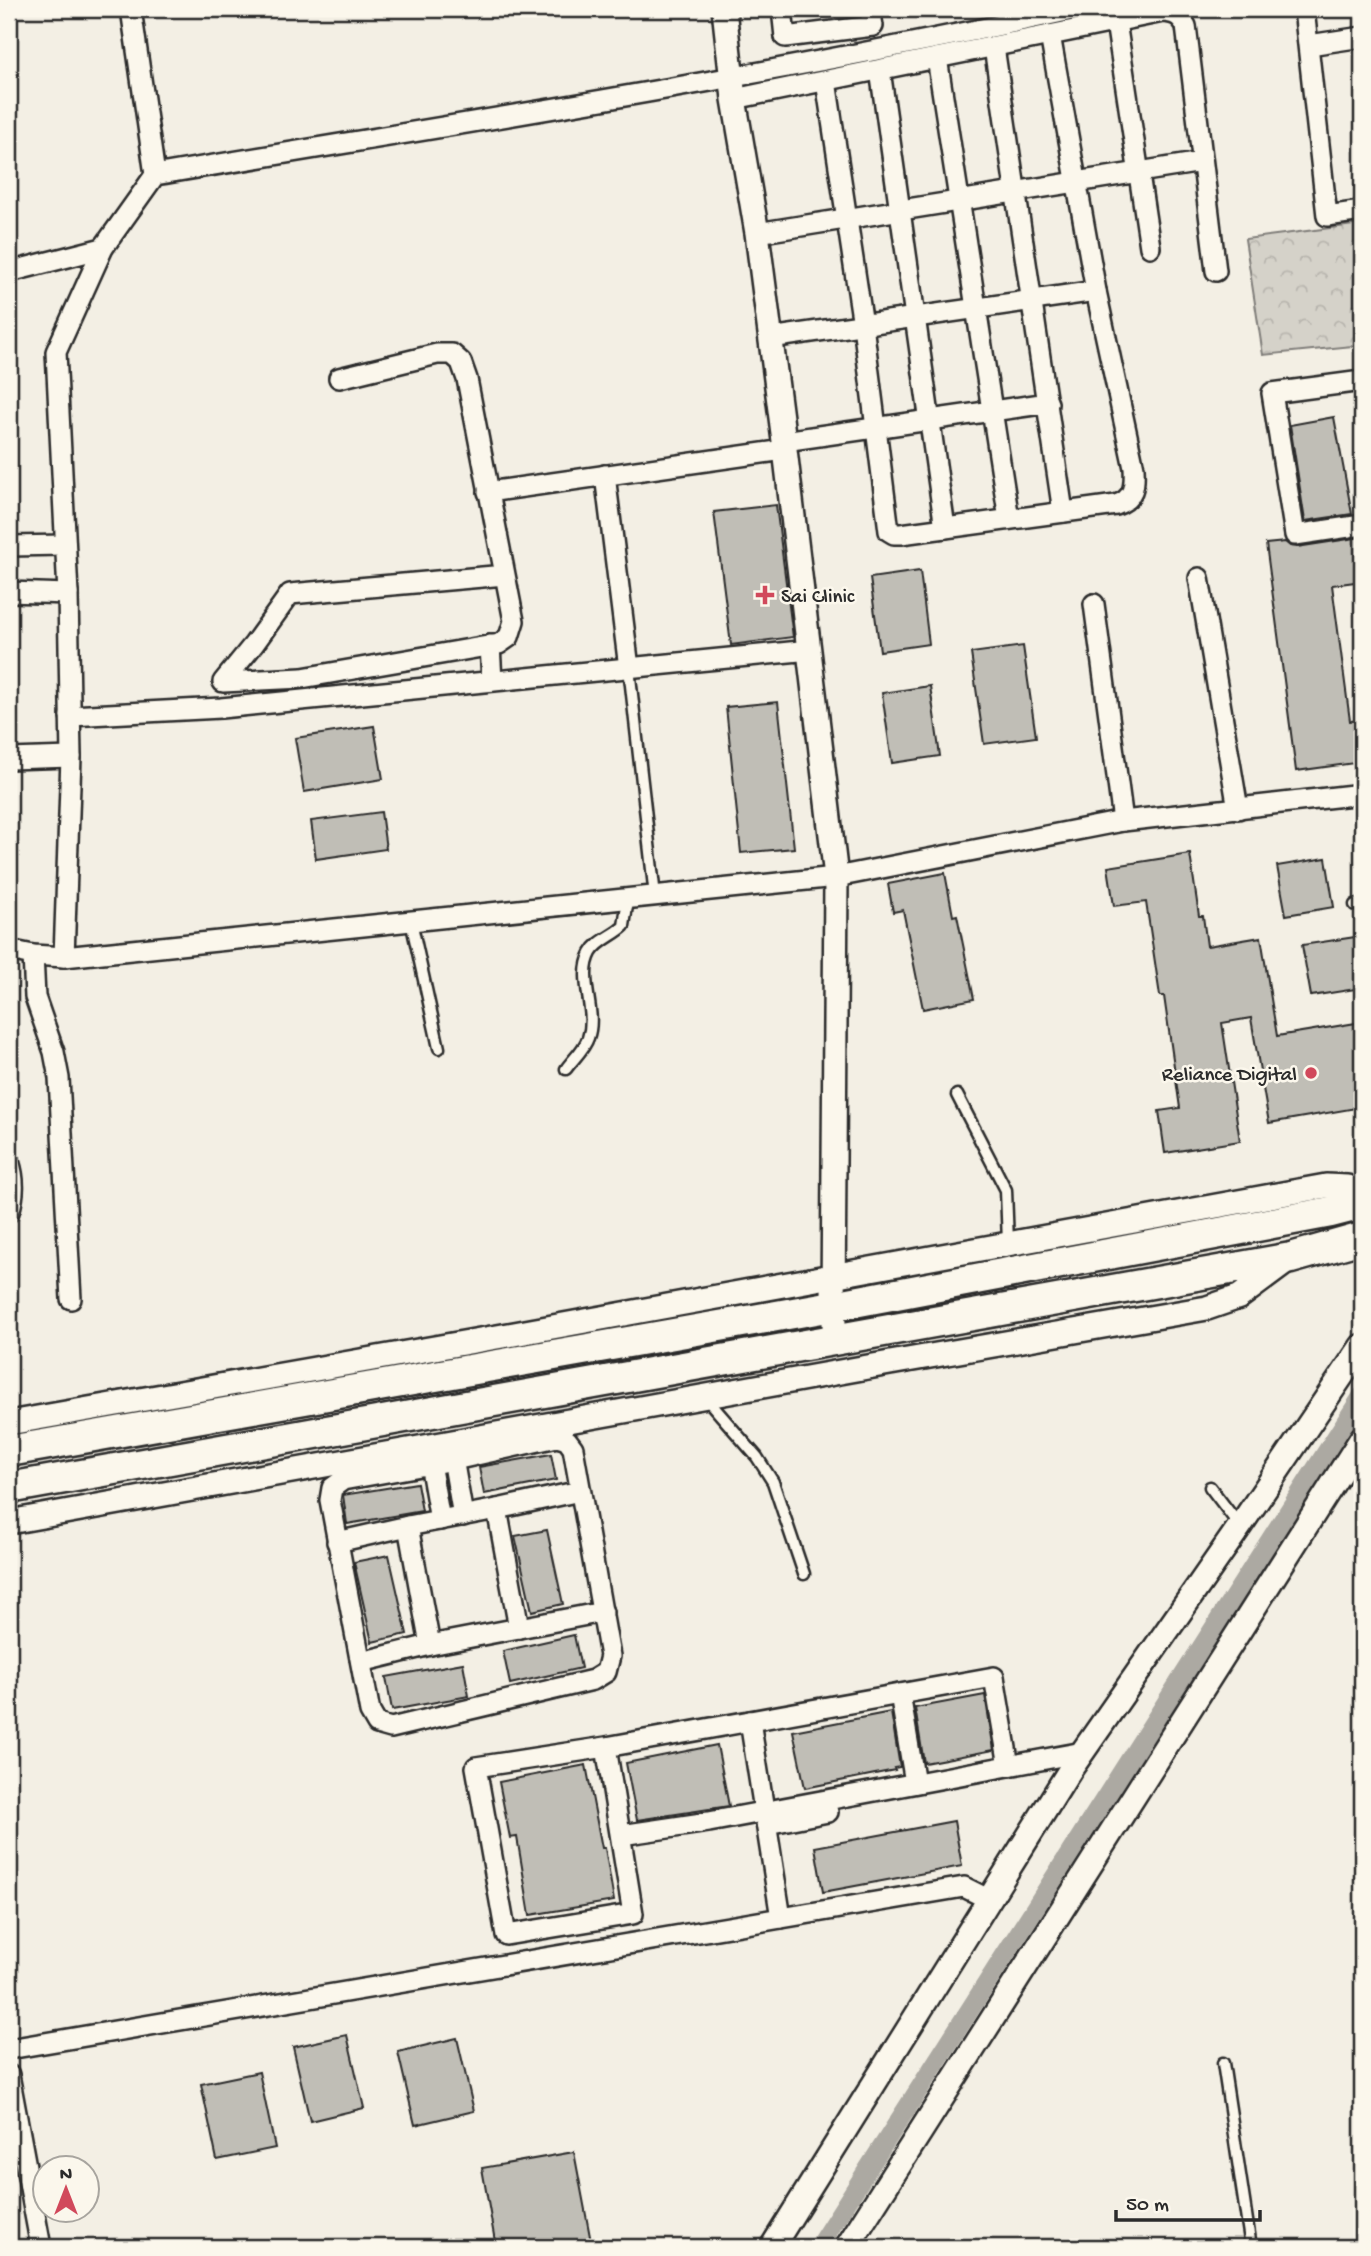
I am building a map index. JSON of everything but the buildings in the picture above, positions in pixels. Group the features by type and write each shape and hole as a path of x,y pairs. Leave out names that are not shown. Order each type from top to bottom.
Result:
{"main road":[{"path":"9,1451 833,1306 1362,1204"},
{"path":"9,1488 1291,1258 1362,1238"}],"street":[{"path":"64,957 71,757 68,594 56,352 103,248 155,175 131,9"},
{"path":"724,9 733,88 757,233 836,877 835,1340"},
{"path":"782,9 786,37 873,26 870,9"},
{"path":"155,175 733,88 964,43 1076,9"},
{"path":"1304,9 1327,216 1362,211"},
{"path":"733,88 826,81 937,58 964,43 994,47 1163,10 1174,13 1181,17 1186,26 1216,271"},
{"path":"1116,22 1150,247"},
{"path":"826,81 863,325 889,531 901,534 1126,502 1134,484 1133,468 1050,35"},
{"path":"1309,45 1362,37"},
{"path":"994,47 1063,512"},
{"path":"937,58 1009,519"},
{"path":"880,70 945,528"},
{"path":"757,233 1202,162"},
{"path":"9,272 103,248"},
{"path":"770,338 1097,291"},
{"path":"339,378 438,354 452,354 461,362 467,379 514,621 509,638 499,644 302,678 223,682 254,645 290,594 505,575"},
{"path":"1362,382 1272,393 1295,535 1362,525"},
{"path":"488,492 605,475 876,428 1048,403"},
{"path":"605,475 629,668"},
{"path":"9,546 65,545"},
{"path":"1199,578 1238,809"},
{"path":"9,593 68,594"},
{"path":"1094,604 1123,821"},
{"path":"490,645 492,681"},
{"path":"70,716 221,708 810,650"},
{"path":"9,759 71,757"},
{"path":"9,950 64,957 836,877 1123,821 1362,794"},
{"path":"33,955 36,997 54,1052 59,1078 71,1299"},
{"path":"9,1161 14,1188 9,1212"},
{"path":"9,1423 1326,1186 1347,1187 1362,1196"},
{"path":"9,1522 428,1456 704,1397 1207,1308 1239,1297 1291,1258"},
{"path":"772,2247 1079,1758 1362,1346"},
{"path":"428,1456 343,1480 332,1488 330,1500 370,1712 377,1724 391,1728 593,1680 606,1672 610,1656 573,1448 567,1440 556,1437 452,1451"},
{"path":"847,2247 1362,1438"},
{"path":"452,1451 463,1516"},
{"path":"428,1456 440,1520"},
{"path":"337,1542 580,1491"},
{"path":"498,1509 519,1628"},
{"path":"408,1526 430,1645"},
{"path":"361,1662 430,1645 603,1612"},
{"path":"606,1747 633,1914 506,1935 476,1767 606,1747 994,1677 1018,1768"},
{"path":"900,1694 915,1783"},
{"path":"750,1721 781,1918"},
{"path":"766,1818 915,1783 1079,1758"},
{"path":"621,1835 766,1818 1018,1768"},
{"path":"9,2049 964,1887 988,1899"},
{"path":"9,2075 41,2247"}],"lane":[{"path":"629,668 655,896"},
{"path":"566,1069 585,1046 592,1025 588,962 596,946 624,926 628,899"},
{"path":"411,921 439,1048"},
{"path":"957,1095 1006,1190 1007,1243"},
{"path":"704,1397 757,1457 773,1482 804,1574"},
{"path":"1210,1487 1240,1526"},
{"path":"1223,2063 1251,2247"}],"green space":[{"path":"1362,224 1362,345 1263,355 1245,239"}],"waterway":[{"path":"818,2247 1362,1396"}],"place":[{"name":"Sai Clinic","path":"765,595"},
{"name":"Reliance Digital","path":"1311,1073"}]}
